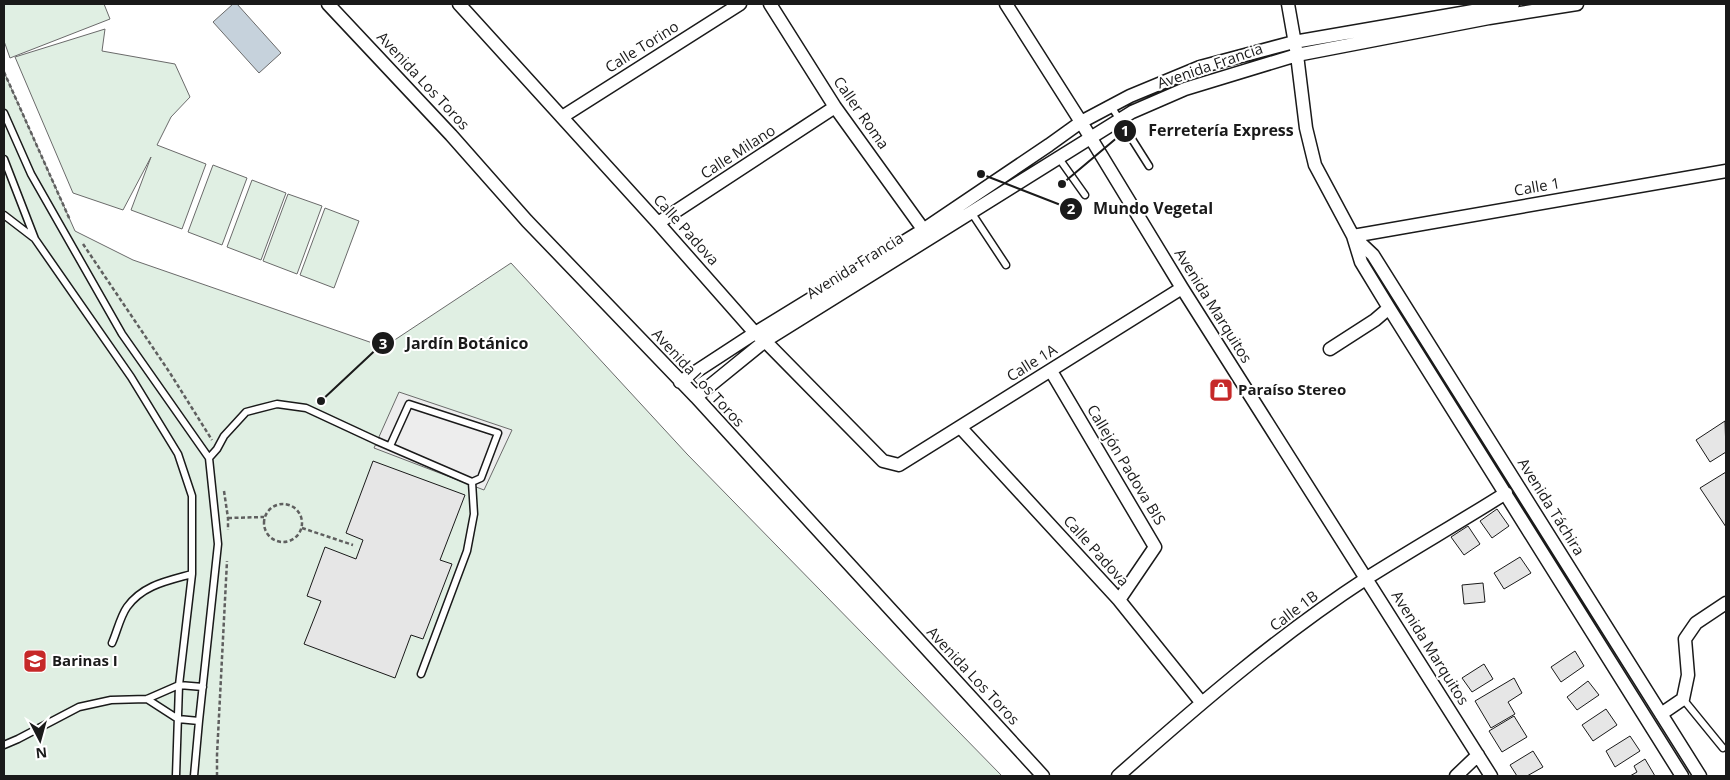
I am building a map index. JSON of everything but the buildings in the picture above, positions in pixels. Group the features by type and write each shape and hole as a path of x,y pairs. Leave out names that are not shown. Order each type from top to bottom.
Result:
{"street":[{"name":"Avenida Los Toros","path":"328,4 451,135 527,221 696,398 1043,776"},
{"name":"Calle Padova","path":"459,4 755,333 883,461 899,465"},
{"name":"Calle Torino","path":"562,117 740,4"},
{"name":"Caller Roma","path":"770,4 835,107 926,234"},
{"name":"Avenida Marquitos","path":"1006,4 1081,122 1182,288 1491,776"},
{"path":"1288,4 1297,55 1306,128 1315,165 1352,236 1361,262 1682,776"},
{"name":"Avenida Francia","path":"696,398 765,342 926,234 1081,122 1130,96 1200,67 1294,42 1513,4"},
{"name":"Avenida Francia","path":"680,382 755,333 926,234 971,212 1132,112 1185,89 1297,55 1479,20 1577,4"},
{"name":"Calle Milano","path":"658,223 835,107"},
{"name":"Calle 1","path":"1352,236 1726,171"},
{"name":"Avenida Táchira","path":"1352,236 1373,255 1700,776"},
{"name":"Calle 1A","path":"899,465 1182,288"},
{"path":"1330,349 1389,308"},
{"name":"Callejón Padova BIS","path":"1051,371 1155,547 1119,600"},
{"name":"Calle Padova","path":"960,427 1119,600 1201,702"},
{"name":"Calle 1B","path":"1118,776 1201,702 1310,618 1366,579 1506,493"},
{"path":"1661,714 1683,699 1688,675 1685,639 1696,623 1726,603"},
{"path":"1456,776 1478,755"}],"lane":[{"path":"1111,106 1149,166"},
{"path":"4,113 30,174 122,334 209,458 218,544 198,721 194,776"},
{"path":"1058,158 1085,195"},
{"path":"4,159 35,239 131,377 178,454 192,496 192,574 179,685 176,776"},
{"path":"971,212 1006,265"},
{"path":"4,215 35,239"},
{"path":"209,458 217,449 224,436 246,412 277,404 306,408 390,446 472,482 481,478 498,433 409,404 390,446"},
{"path":"421,674 467,551 474,514 472,482"},
{"path":"112,643 126,608 140,593 153,585 192,574"},
{"path":"4,745 79,707 111,700 147,699 179,685 203,687"},
{"path":"147,699 178,719 198,721"},
{"path":"1683,699 1723,748"}],"path":[{"path":"289,504 299,512 302,528 299,534 290,541 277,541 266,533 264,517 272,507 289,504"},
{"path":"228,518 264,517"},
{"path":"302,528 353,545"}],"green space":[{"path":"4,4 104,4 110,19 10,58 4,41"},
{"path":"105,29 102,51 175,64 190,97 171,117 157,145 206,164 182,229 131,210 151,157 123,210 73,193 15,57"},
{"path":"4,72 75,231 133,260 384,347 511,263 687,454 1002,776 4,776"},
{"path":"213,165 247,178 222,245 188,232"},
{"path":"252,180 286,193 261,260 227,247"},
{"path":"288,194 322,206 297,274 263,261"},
{"path":"325,208 359,221 334,288 300,275"}],"shaded area":[{"path":"233,4 237,4 281,53 259,73 213,22"},
{"path":"399,392 512,430 484,490 374,448"}],"place":[{"name":"Mundo Vegetal","path":"981,174"},
{"name":"Ferretería Express","path":"1062,184"},
{"name":"Paraíso Stereo","path":"1221,390"},
{"name":"Jardín Botánico","path":"321,401"},
{"name":"Barinas I","path":"35,661"}]}
